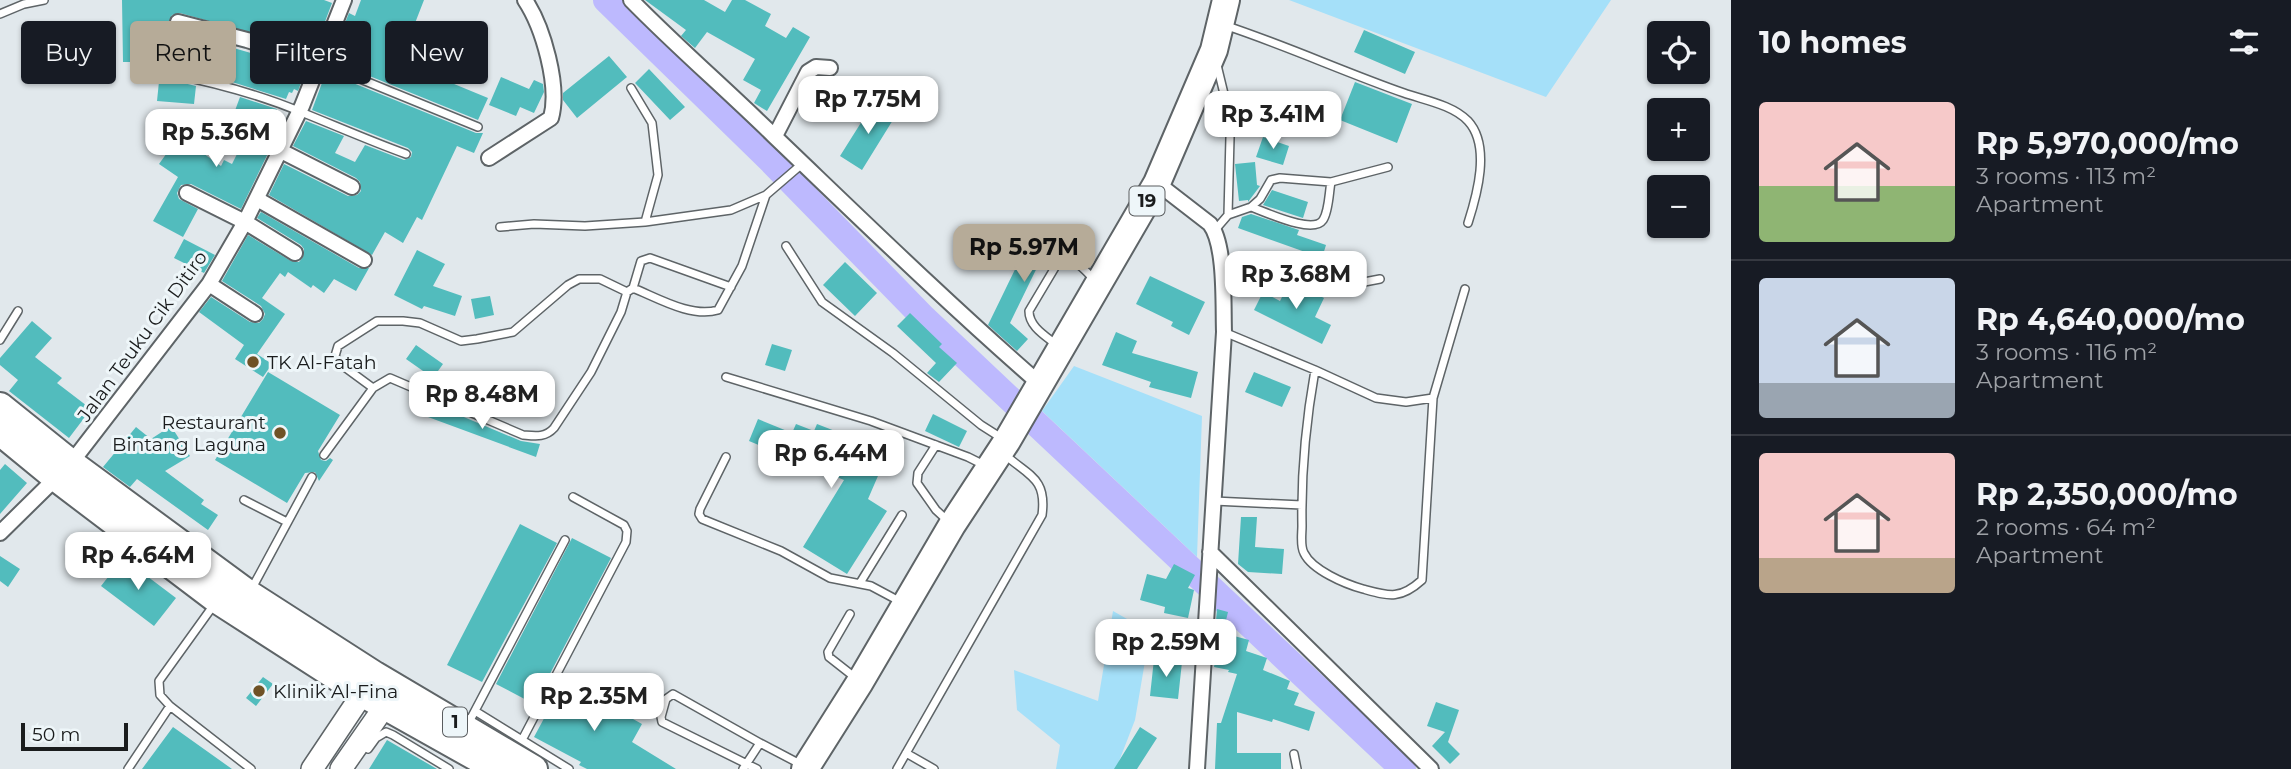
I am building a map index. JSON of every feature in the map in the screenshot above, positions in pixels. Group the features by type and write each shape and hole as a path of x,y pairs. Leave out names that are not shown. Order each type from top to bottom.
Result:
{"highway":[{"name":"19","path":"805,768 860,682 952,525 999,454 1157,183 1214,50 1223,12"},
{"name":"1","path":"0,406 64,471 217,600 380,691 470,720 534,769"},
{"name":"1","path":"0,432 64,471 249,594 380,691 497,769"}],"street":[{"path":"489,158 551,118 555,105 545,43 525,0"},
{"path":"631,0 680,50 775,136 797,168 1039,386"},
{"name":"Jalan Teuku Cik Ditiro","path":"333,21 339,2"},
{"path":"775,136 808,72 816,67 830,68"},
{"name":"Jalan Teuku Cik Ditiro","path":"0,533 64,471 208,284 257,199 311,84"},
{"path":"281,151 352,187"},
{"path":"1157,183 1210,224 1214,230 1221,266 1224,332 1198,769"},
{"path":"187,193 245,222 295,253"},
{"path":"257,199 365,260"},
{"path":"208,284 255,314"},
{"path":"1210,556 1431,769"},
{"path":"312,769 380,691"},
{"path":"341,769 380,691"}],"lane":[{"path":"0,14 24,4 44,0"},
{"path":"1223,12 1261,37 1443,105 1468,120 1476,136 1481,160 1476,197 1468,223"},
{"path":"1214,50 1226,102 1230,137 1228,215"},
{"path":"371,83 478,127"},
{"path":"215,84 299,111 352,135 406,154"},
{"path":"631,88 652,123 658,175 645,222"},
{"path":"1214,230 1228,215 1251,207 1271,180 1280,178 1331,182 1388,167"},
{"path":"500,227 645,222 731,210 766,195 797,168"},
{"path":"1251,207 1306,226 1317,224 1325,218 1331,182"},
{"path":"373,387 339,363 335,356 338,346 377,321 420,323 461,341 513,332 568,285 579,279 600,279 694,311 707,313 718,310 742,265 766,195"},
{"path":"786,246 822,302 893,354 981,425 999,454 1041,485 1044,500 1042,515 897,769"},
{"path":"324,455 373,387 390,378 523,435 542,436 552,431 591,372 621,312 641,261 650,258 731,287"},
{"path":"1061,349 1029,319 1029,311 1059,259 1070,258 1100,284"},
{"path":"1221,266 1252,262 1273,264 1335,280 1359,283 1380,279"},
{"path":"1315,370 1307,416 1302,505 1303,552 1314,565 1346,584 1387,596 1400,595 1413,589 1422,580 1433,398 1465,289"},
{"path":"0,340 18,311"},
{"path":"1224,332 1376,398 1406,402 1433,398"},
{"path":"726,377 871,421 968,457 999,454"},
{"path":"936,445 918,473 917,483 936,510 952,525"},
{"path":"726,457 700,509 702,519 781,551 830,578 881,590 905,604"},
{"path":"249,594 312,477"},
{"path":"522,740 626,542 627,531 624,525 573,497"},
{"path":"244,500 287,522"},
{"path":"1213,501 1302,505"},
{"path":"860,583 902,515"},
{"path":"565,540 470,720 522,740 569,769"},
{"path":"217,600 159,681 160,695 170,706 251,769"},
{"path":"850,614 828,652 829,657 860,682"},
{"path":"757,769 745,766 662,722 666,699 673,694 805,768"},
{"path":"128,769 170,706"},
{"path":"360,759 376,738 386,732 449,769"},
{"path":"745,766 760,743"},
{"path":"906,753 934,769"},
{"path":"1294,754 1297,769"}],"shaded area":[{"path":"1289,0 1611,0 1546,97"},
{"path":"1074,366 1202,416 1197,557 1042,411"},
{"path":"1113,611 1150,632 1135,720 1116,769 1056,769 1060,745 1017,710 1014,670 1098,701"}],"building":[{"path":"122,0 324,0 332,3 325,21 250,21 250,33 236,29 236,21 208,21 180,13 172,15 170,21 130,21 130,62 123,62"},
{"path":"361,0 424,0 416,21 385,21 385,82 371,77 371,21 346,21 349,13 355,16"},
{"path":"645,0 704,0 725,12 732,0 745,0 771,14 765,26 786,38 793,27 810,37 767,111 754,103 761,90 743,80 755,59 707,32 695,48 681,36 686,30"},
{"path":"1364,30 1415,52 1405,74 1354,52"},
{"path":"236,49 250,53 250,84 301,84 298,91 294,89 292,93 289,92 286,99 236,83"},
{"path":"609,56 627,77 577,118 563,100 563,93"},
{"path":"649,69 685,107 670,120 635,83"},
{"path":"501,77 529,89 534,80 543,84 544,92 534,113 520,107 516,116 489,105"},
{"path":"1355,82 1412,104 1397,143 1340,120"},
{"path":"159,84 196,86 194,104 157,101"},
{"path":"322,84 356,84 476,133 483,133 474,153 457,146 422,220 417,217 403,243 385,232 372,255 269,195 284,164 348,196 357,195 361,191 360,182 356,178 293,146 306,121 344,136 335,153 355,162 365,145 404,160 411,157 412,152 408,148 312,110"},
{"path":"389,84 454,84 488,98 478,120"},
{"path":"240,97 277,109 263,140 272,145 241,209 191,184 181,185 177,193 179,199 198,209 183,237 153,221 178,177 159,164 179,136 221,166 224,160 232,164 252,124 233,116"},
{"path":"874,102 896,115 862,170 840,156"},
{"path":"1263,137 1289,146 1283,165 1256,157"},
{"path":"1255,162 1257,185 1260,186 1248,202 1239,201 1235,164"},
{"path":"1272,190 1308,202 1303,218 1263,205"},
{"path":"261,212 359,268 369,268 356,291 334,279 324,293 313,285 311,288 288,272 285,277 280,273 262,298 285,314 257,354 272,364 263,377 235,359 244,345 199,312 211,297 250,322 259,323 263,319 265,314 261,306 222,281 248,235 291,261 299,262 303,257 304,249 301,245 257,218"},
{"path":"1251,214 1299,230 1297,235 1326,245 1322,258 1238,228 1242,217"},
{"path":"1036,226 1077,243 1072,254 1048,245 1010,323 1028,339 1017,351 988,325"},
{"path":"184,239 215,255 204,273 174,258"},
{"path":"417,250 445,264 433,286 462,296 455,316 424,306 422,309 394,295"},
{"path":"845,262 877,293 855,316 823,285"},
{"path":"1150,276 1205,302 1189,335 1171,326 1173,322 1136,304"},
{"path":"1290,281 1324,298 1315,317 1331,325 1322,344 1254,310 1263,292 1280,301"},
{"path":"490,296 494,315 475,319 471,299"},
{"path":"910,313 942,344 939,347 957,363 939,382 927,373 936,363 897,326"},
{"path":"32,321 52,338 35,357 62,378 57,383 91,409 69,438 9,391 18,380 0,365 0,358"},
{"path":"1116,332 1137,341 1132,353 1198,372 1191,398 1149,387 1151,382 1102,365"},
{"path":"772,344 792,350 785,371 765,365"},
{"path":"416,345 443,364 433,378 406,359"},
{"name":"Restaurant Bintang Laguna","path":"268,372 340,415 318,451 321,460 333,460 319,481 315,472 305,473 287,503 215,460"},
{"path":"1254,372 1291,387 1282,407 1245,392"},
{"path":"433,404 521,441 540,444 536,457 428,417"},
{"path":"933,414 967,431 959,447 925,431"},
{"path":"758,419 792,433 796,424 814,431 817,424 835,431 832,439 847,445 844,454 881,469 868,499 887,511 847,574 803,547 844,480 749,441"},
{"path":"171,426 190,456 165,471 204,500 201,504 218,515 208,530 137,479 130,487 103,467 136,427 151,439"},
{"path":"5,464 27,483 0,514 0,470"},
{"path":"1241,517 1257,517 1255,547 1284,549 1282,574 1248,572 1238,564"},
{"path":"520,524 557,543 482,682 447,665"},
{"path":"572,538 611,558 534,704 496,684"},
{"path":"0,556 20,569 8,587 0,581"},
{"path":"123,558 176,598 154,626 101,586"},
{"path":"1174,564 1195,575 1188,588 1194,590 1188,618 1164,613 1165,607 1140,600 1147,574 1166,579"},
{"path":"1217,609 1228,612 1223,633 1249,640 1246,651 1267,658 1263,670 1290,681 1287,689 1299,693 1294,705 1315,712 1309,731 1273,719 1272,722 1237,712 1237,753 1281,753 1281,769 1215,769 1217,723 1221,723 1237,674 1214,667 1220,634 1215,632"},
{"path":"1154,659 1182,662 1178,699 1150,696"},
{"name":"Klinik Al-Fina","path":"263,677 273,684 256,706 246,698"},
{"path":"561,679 642,724 632,742 676,769 587,769 579,765 581,762 534,737"},
{"path":"1436,702 1459,710 1448,742 1460,754 1450,764 1432,746 1445,732 1427,726"},
{"path":"173,727 232,769 142,769"},
{"path":"1140,727 1157,738 1137,769 1114,769"},
{"path":"387,740 437,769 369,769"}],"waterway":[{"path":"606,0 771,161 924,318 1403,769"}],"place":[{"name":"TK Al-Fatah","path":"253,362"},
{"name":"Restaurant Bintang Laguna","path":"280,433"},
{"name":"Klinik Al-Fina","path":"259,691"}]}
